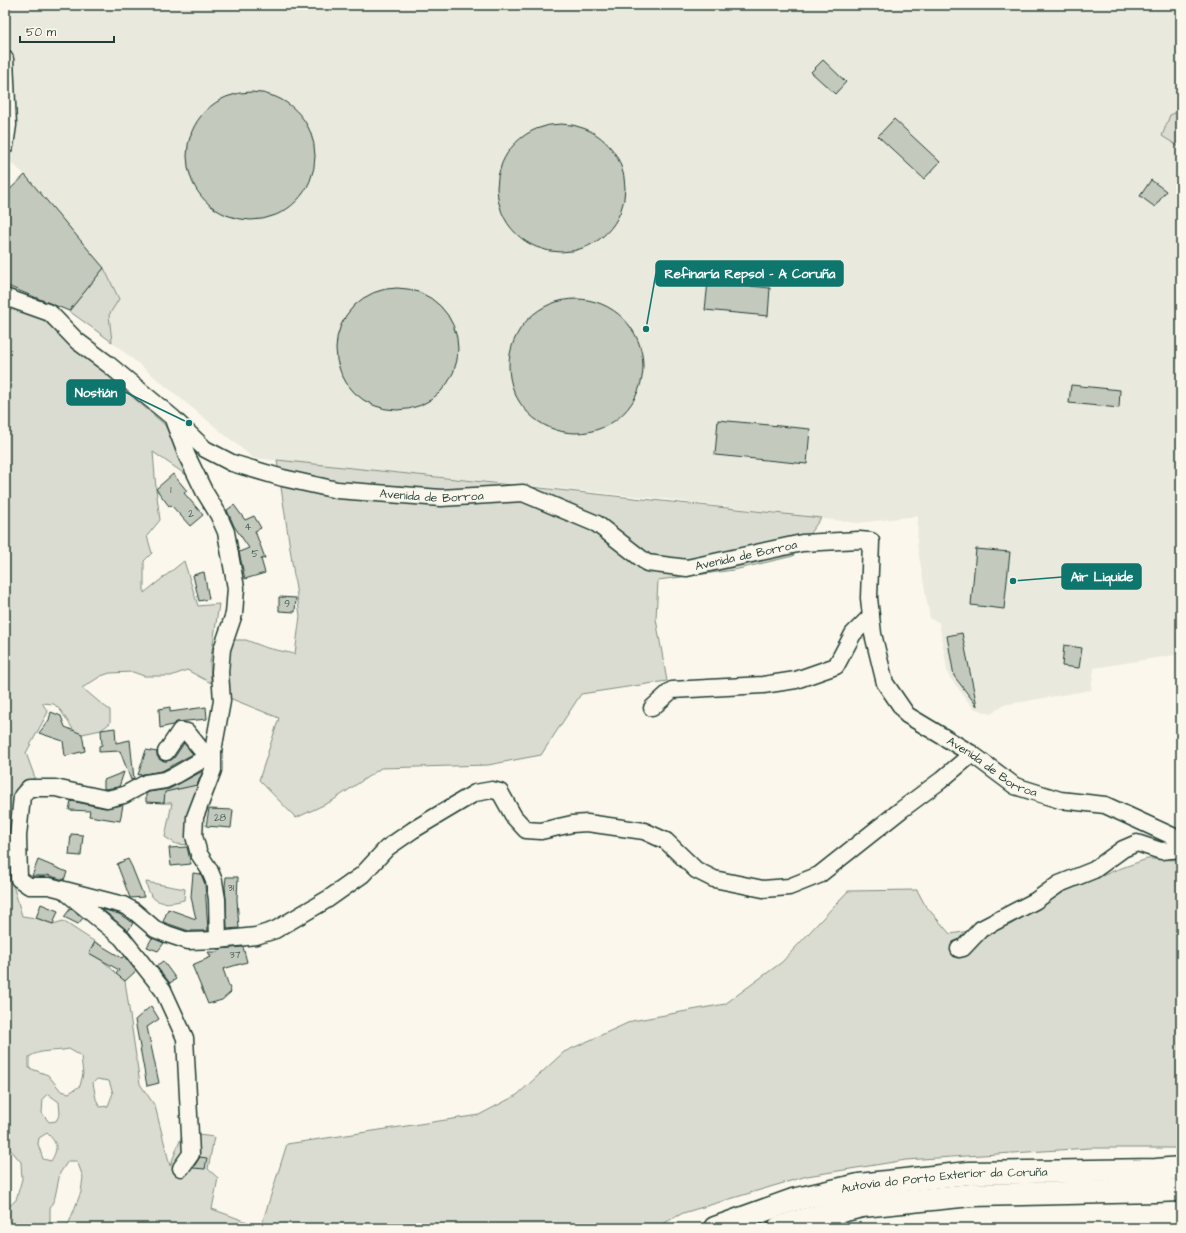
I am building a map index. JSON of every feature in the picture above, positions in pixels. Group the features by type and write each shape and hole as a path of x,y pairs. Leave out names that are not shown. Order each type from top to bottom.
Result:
{"highway":[{"name":"Autovía do Porto Exterior da Coruña","path":"715,1228 793,1200 859,1185 969,1173 1156,1170 1181,1168"},
{"name":"Autovía do Porto Exterior da Coruña","path":"779,1228 800,1221 862,1206 971,1195 1157,1192 1181,1190"}],"street":[{"path":"5,59 8,125 5,146"},
{"path":"5,297 50,313 77,341 108,364 173,418 187,456 226,532 236,588 234,614 222,649 220,672 222,701 210,754 213,770 195,817 194,836 199,854 209,869 214,882 217,899 218,940"},
{"name":"Avenida de Borroa","path":"173,418 205,449 232,463 283,478 337,490 441,498 523,494 597,524 647,563 687,568 802,543 859,540 871,541 869,598 873,634 885,683 907,715 972,754 1015,786 1060,800 1105,804 1181,840"},
{"path":"652,708 672,690 763,685 796,680 836,666 853,634 871,616"},
{"path":"166,752 180,731 187,732 210,754"},
{"path":"210,754 165,780 146,783 124,795 106,799 55,788 29,788 22,796 18,836 19,880 29,886 49,886 123,905 134,911 155,929 188,940 250,938 275,930 328,899 362,875 387,848 413,830 475,793 492,790 500,792 514,817 526,830 541,831 572,824 587,823 644,831 666,841 696,870 714,879 763,889 789,887 819,875 940,781 972,754"},
{"path":"959,949 964,948 981,929 1035,901 1059,884 1094,870 1123,849 1137,843 1161,850 1181,849"},
{"path":"62,890 122,938 163,990 184,1038 191,1154 181,1168"}],"shaded area":[{"path":"5,5 1181,5 1181,654 1094,668 1091,690 1003,705 991,714 973,708 948,675 939,622 930,619 917,544 918,516 857,523 664,499 253,458 112,342 109,315 119,299 104,268 25,175 5,157"},
{"path":"1180,111 1181,148 1162,136 1170,115"},
{"path":"104,268 119,299 109,315 112,342 69,311"},
{"path":"5,305 42,319 165,425 192,479 153,452 160,520 147,536 152,553 144,561 144,593 184,561 198,606 219,604 210,663 211,683 187,670 171,676 144,676 133,672 110,673 101,676 82,688 110,710 110,723 101,730 82,734 75,732 61,711 54,704 42,703 48,712 26,753 35,778 19,784 11,878 22,916 36,918 53,924 63,921 95,942 89,953 103,961 125,981 140,1084 155,1106 170,1166 183,1133 214,1137 208,1169 218,1178 212,1209 261,1227 287,1144 479,1115 517,1095 564,1052 632,1021 725,1004 782,962 848,891 917,890 925,905 950,934 1010,925 1064,892 1116,870 1147,859 1181,860 1181,1148 1089,1148 906,1160 807,1176 683,1213 655,1228 67,1228 81,1192 83,1177 77,1161 68,1161 60,1173 55,1197 50,1208 50,1222 55,1228 5,1228 5,1210 16,1200 22,1179 21,1162 10,1149 5,1150","holes":["69,1049 81,1056 83,1074 80,1086 69,1093 61,1091 48,1075 29,1068 29,1057 33,1054","97,1079 109,1081 113,1093 108,1106 100,1107 96,1099 93,1083","48,1094 59,1102 60,1114 56,1121 49,1122 42,1113 43,1098","47,1133 55,1143 56,1149 51,1161 43,1159 38,1144 39,1138"]},
{"path":"277,460 821,518 793,556 734,570 658,580 656,619 667,681 581,694 541,755 488,765 381,768 332,801 296,818 259,780 279,718 227,697 226,661 230,640 246,640 267,648 295,654 300,616"},
{"path":"181,778 181,788 195,785 202,786 191,845 176,844 165,837 172,803 164,803 165,783"},
{"path":"146,882 185,889 184,900 171,903 159,902 151,895"}],"building":[{"path":"823,60 846,82 835,94 811,72"},
{"path":"251,92 275,97 296,111 310,132 315,156 310,180 296,201 275,215 251,220 227,215 206,201 192,180 187,156 192,132 206,111 227,97"},
{"path":"894,119 940,162 924,179 878,136"},
{"path":"561,124 585,129 606,143 620,164 625,188 620,212 606,233 585,247 561,252 537,247 516,233 502,212 497,188 502,164 516,143 537,129"},
{"path":"25,175 104,268 69,311 5,285 5,194"},
{"path":"1151,180 1166,191 1155,207 1140,196"},
{"path":"708,282 770,288 768,316 705,310"},
{"path":"397,288 409,289 420,293 431,298 440,306 448,315 453,326 457,337 457,361 453,372 448,383 440,392 431,400 420,405 409,409 397,410 385,409 374,405 363,400 354,392 346,383 341,372 337,361 336,349 337,337 341,326 346,315 354,306 363,298 374,293 385,289"},
{"path":"569,299 583,299 602,304 624,318 638,340 642,353 642,379 638,392 624,414 602,428 583,433 569,433 550,428 528,414 514,392 509,373 509,359 514,340 528,318 550,304"},
{"path":"1071,385 1120,390 1119,408 1069,403"},
{"path":"718,420 810,429 807,464 715,455"},
{"path":"173,474 187,491 184,493 203,515 190,526 171,505 169,506 156,489"},
{"path":"234,505 245,520 254,516 261,528 255,531 265,558 261,559 265,573 245,579 239,552 249,548 234,526 227,510"},
{"path":"976,549 1010,552 1004,609 971,605"},
{"path":"204,572 209,599 199,601 193,575"},
{"path":"279,597 296,598 295,612 279,611"},
{"path":"962,633 977,706 954,676 947,636"},
{"path":"1064,645 1082,648 1079,668 1062,666"},
{"path":"170,707 170,712 206,707 207,719 177,722 160,728 159,709"},
{"path":"51,712 61,716 65,727 82,734 85,751 65,756 63,741 39,733 49,720"},
{"path":"115,728 116,743 130,740 134,779 131,780 120,751 99,752 99,746 102,745 101,730"},
{"path":"184,743 193,754 162,771 138,775 146,750 157,752 157,756 160,760 166,761 174,758"},
{"path":"203,771 197,785 165,792 164,803 146,802 146,794 149,792 169,789"},
{"path":"124,772 119,787 104,789 104,780"},
{"path":"71,801 105,808 123,805 120,821 89,816 90,811 69,810"},
{"path":"209,809 233,810 231,828 206,826"},
{"path":"71,834 83,835 81,856 69,855"},
{"path":"187,847 191,864 171,866 169,848"},
{"path":"128,859 144,897 130,898 117,864"},
{"path":"38,860 67,872 64,880 47,875 32,876"},
{"path":"193,873 201,874 205,884 208,931 189,931 163,922 168,909 196,919 191,897"},
{"path":"226,877 238,877 237,899 239,928 227,929"},
{"path":"41,904 58,911 53,924 36,918"},
{"path":"70,909 83,918 78,924 64,917"},
{"path":"102,909 119,914 133,923 128,931"},
{"path":"152,938 164,943 158,951 147,947"},
{"path":"95,942 122,958 124,956 136,971 125,981 116,974 119,970 89,953"},
{"path":"243,947 247,962 223,969 231,992 222,1000 208,1004 192,965 211,957 208,952 218,952 219,949"},
{"path":"163,961 176,979 170,983 156,966"},
{"path":"151,1006 159,1019 147,1027 159,1083 147,1086 135,1020"},
{"path":"200,1157 207,1158 205,1169 193,1168"}],"place":[{"name":"Refinaría Repsol - A Coruña","path":"646,329"},
{"name":"Nostián","path":"189,423"},
{"name":"Air Liquide","path":"1013,581"}]}
